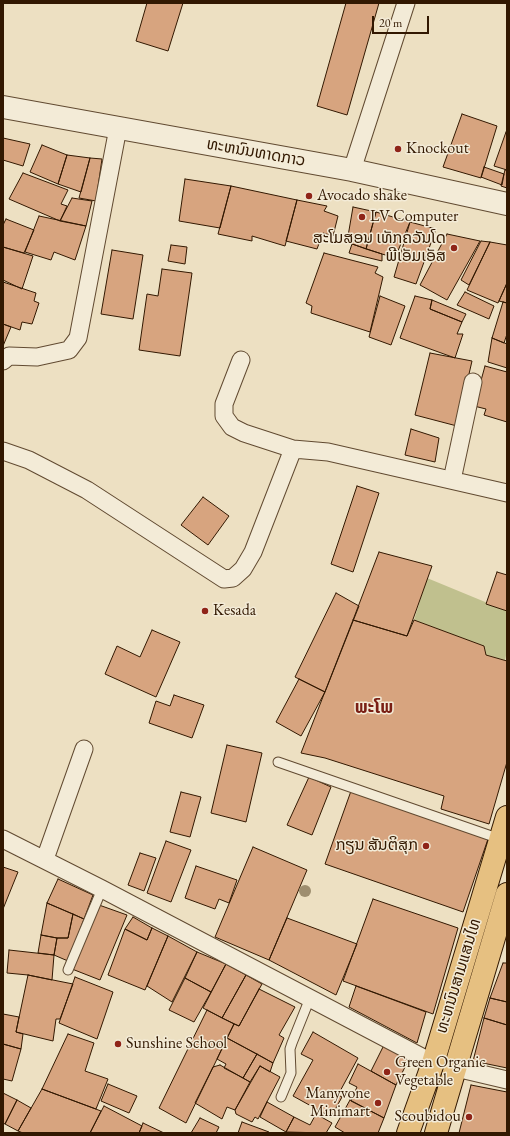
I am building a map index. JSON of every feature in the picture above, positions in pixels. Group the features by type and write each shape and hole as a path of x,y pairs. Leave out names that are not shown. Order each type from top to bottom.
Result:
{"main road":[{"name":"ທະຫນົນສາມແສນໄທ","path":"408,1133 433,1063 507,818"},
{"path":"436,1133 507,894"}],"street":[{"path":"352,170 406,3"},
{"name":"ທະຫນົນທາດກາວ","path":"3,107 352,170 507,204"},
{"path":"3,361 8,356 37,357 69,350 78,338 118,128"},
{"path":"241,360 224,404 224,416 232,427 244,433 293,449 328,452 507,493"},
{"path":"452,480 473,382"},
{"path":"3,451 29,460 87,490 224,579 234,578 243,569 253,552 293,449"},
{"path":"45,859 84,749"},
{"path":"3,840 45,859 433,1063"},
{"path":"456,1068 507,1080"}],"lane":[{"path":"278,762 500,839"},
{"path":"68,970 102,889"},
{"path":"281,1098 291,1073 290,1049 310,998"}],"green space":[{"path":"427,578 507,611 507,651 505,660 486,655 484,646 414,620"}],"building":[{"path":"147,3 183,3 168,51 136,41"},
{"path":"346,3 379,3 347,115 317,106"},
{"path":"462,114 497,126 481,178 443,167"},
{"path":"507,132 507,170 494,166"},
{"path":"3,138 30,144 23,166 3,160"},
{"path":"42,145 67,155 58,184 30,172"},
{"path":"67,155 90,158 81,192 58,184"},
{"path":"90,158 102,159 96,201 79,198"},
{"path":"484,167 504,174 502,185 481,177"},
{"path":"505,170 507,170 507,188 501,186"},
{"path":"23,173 68,190 61,204 67,206 60,221 9,199"},
{"path":"185,179 231,186 220,228 179,221"},
{"path":"231,186 297,200 285,246 252,236 252,241 218,234"},
{"path":"72,198 92,201 86,226 60,221"},
{"path":"297,200 327,206 324,211 338,216 333,236 323,233 317,249 286,241"},
{"path":"353,207 376,212 366,249 347,242"},
{"path":"376,212 410,222 395,258 366,249"},
{"path":"39,216 86,226 75,260 54,252 51,260 25,252"},
{"path":"6,219 34,230 24,253 3,247 3,225"},
{"path":"410,222 436,229 416,284 394,277"},
{"path":"447,234 480,241 447,300 420,285"},
{"path":"481,241 490,242 469,285 461,280"},
{"path":"490,242 507,245 507,283 498,303 467,290"},
{"path":"352,244 382,254 382,261 349,253"},
{"path":"171,245 187,247 185,264 168,261"},
{"path":"3,247 33,256 22,289 3,280"},
{"path":"112,250 143,255 133,319 101,314"},
{"path":"324,253 378,267 375,273 383,277 370,332 311,313 312,306 306,303"},
{"path":"162,269 192,273 180,356 139,350 147,294 158,296"},
{"path":"3,282 36,293 34,301 39,303 32,324 22,322 20,330 3,324"},
{"path":"507,283 507,303 499,301"},
{"path":"465,292 494,306 489,319 457,305"},
{"path":"380,296 405,306 391,345 369,337"},
{"path":"415,296 432,300 430,309 462,322 457,334 463,334 455,358 400,338"},
{"path":"432,300 466,314 462,322 430,309"},
{"path":"503,302 507,303 507,334 504,343 492,338"},
{"path":"3,324 11,327 3,346"},
{"path":"492,338 507,344 507,368 488,362"},
{"path":"430,353 472,361 457,426 415,415"},
{"path":"485,366 507,372 507,422 484,415 486,409 474,406"},
{"path":"411,429 439,438 435,462 405,455"},
{"path":"357,486 379,493 353,572 331,564"},
{"path":"203,497 229,516 208,545 181,525"},
{"path":"379,552 432,566 407,636 353,620"},
{"path":"497,572 507,575 507,611 486,604"},
{"path":"336,593 359,606 325,692 295,677"},
{"path":"353,620 407,636 414,620 484,646 486,655 507,661 507,762 489,824 441,809 444,796 325,758 301,753"},
{"path":"152,630 180,642 156,697 105,674 117,646 140,657"},
{"path":"299,679 325,692 301,736 276,722"},
{"path":"174,695 204,705 192,738 149,723 156,701 170,706"},
{"path":"227,745 262,753 246,822 211,813"},
{"path":"309,777 331,787 312,835 287,825"},
{"path":"351,791 488,839 463,912 325,864"},
{"path":"181,792 201,797 190,837 170,832"},
{"path":"166,841 191,850 171,902 147,893"},
{"path":"253,847 307,870 269,960 215,937"},
{"path":"140,853 156,858 144,891 128,885"},
{"path":"196,866 237,880 229,903 219,899 215,909 185,898"},
{"path":"3,867 18,872 3,909"},
{"path":"58,879 93,895 84,919 47,903"},
{"path":"373,899 458,928 433,1014 343,981"},
{"path":"47,903 73,914 68,938 57,938 41,935"},
{"path":"99,905 127,915 100,980 72,969"},
{"path":"73,914 84,919 68,961 54,955 57,938 68,938"},
{"path":"133,917 152,928 147,940 125,929"},
{"path":"287,918 357,944 336,995 269,960"},
{"path":"152,928 168,936 145,990 108,975 125,929 147,940"},
{"path":"41,935 57,938 54,955 38,953"},
{"path":"168,936 197,952 172,1002 147,986"},
{"path":"9,950 54,955 52,980 28,975 7,973"},
{"path":"197,952 226,964 211,992 185,978"},
{"path":"503,963 507,963 507,1002 490,998"},
{"path":"226,964 246,975 222,1018 203,1008"},
{"path":"28,975 73,984 60,1019 56,1019 53,1041 16,1032"},
{"path":"246,975 262,984 239,1026 222,1018"},
{"path":"75,977 113,992 97,1039 59,1023"},
{"path":"185,978 211,992 194,1022 169,1010"},
{"path":"356,986 426,1012 417,1043 349,1007"},
{"path":"259,989 295,1007 279,1035 284,1038 273,1063 227,1038 234,1024 239,1026"},
{"path":"490,998 507,1002 507,1025 484,1018"},
{"path":"207,1010 234,1024 186,1123 159,1108"},
{"path":"3,1014 19,1017 16,1032 23,1034 21,1049 3,1044"},
{"path":"484,1018 507,1025 507,1068 473,1061"},
{"path":"313,1032 358,1058 338,1095 342,1097 331,1117 293,1096 313,1060 301,1054"},
{"path":"68,1034 94,1043 85,1071 108,1079 96,1109 42,1089"},
{"path":"227,1038 257,1054 243,1078 224,1068 226,1064 217,1059"},
{"path":"3,1044 21,1049 12,1081 3,1079"},
{"path":"384,1045 409,1059 396,1085 371,1071"},
{"path":"257,1054 273,1063 270,1072 260,1066 250,1082 243,1078"},
{"path":"358,1064 396,1085 384,1118 351,1101 357,1087 349,1083"},
{"path":"220,1065 250,1082 235,1110 227,1107 222,1119 195,1103 213,1067"},
{"path":"260,1066 280,1077 258,1119 255,1117 252,1122 236,1114 235,1110"},
{"path":"108,1084 137,1096 129,1113 101,1101"},
{"path":"471,1085 507,1092 507,1133 459,1133"},
{"path":"42,1089 101,1111 90,1133 23,1133 18,1131"},
{"path":"3,1093 17,1100 5,1124 3,1123"},
{"path":"17,1100 31,1108 18,1131 5,1124"},
{"path":"350,1100 384,1118 378,1133 345,1133 335,1127"},
{"path":"267,1102 294,1117 286,1132 260,1117"},
{"path":"104,1106 142,1126 139,1133 90,1133"},
{"path":"316,1114 332,1123 326,1133 286,1132 294,1117 310,1125"},
{"path":"200,1118 219,1127 216,1133 191,1133"},
{"path":"242,1122 269,1132 269,1133 238,1133"},
{"path":"143,1123 164,1133 139,1133"}],"place":[{"name":"Knockout","path":"398,149"},
{"name":"Avocado shake","path":"309,196"},
{"name":"LV Computer","path":"362,217"},
{"name":"ສະໂມສອນ ເທັກຄວັນໂດ ພີເອັມເອັສ","path":"454,248"},
{"name":"Kesada","path":"205,611"},
{"name":"ກຽນ ສັນຕິສຸກ","path":"426,846"},
{"name":"Sunshine School","path":"118,1044"},
{"name":"Green Organic Vegetable","path":"387,1072"},
{"name":"Manyvone Minimart","path":"378,1103"},
{"name":"Scoubidou","path":"469,1117"}],"district":[{"name":"ພະໂພ","path":"374,708"}]}
